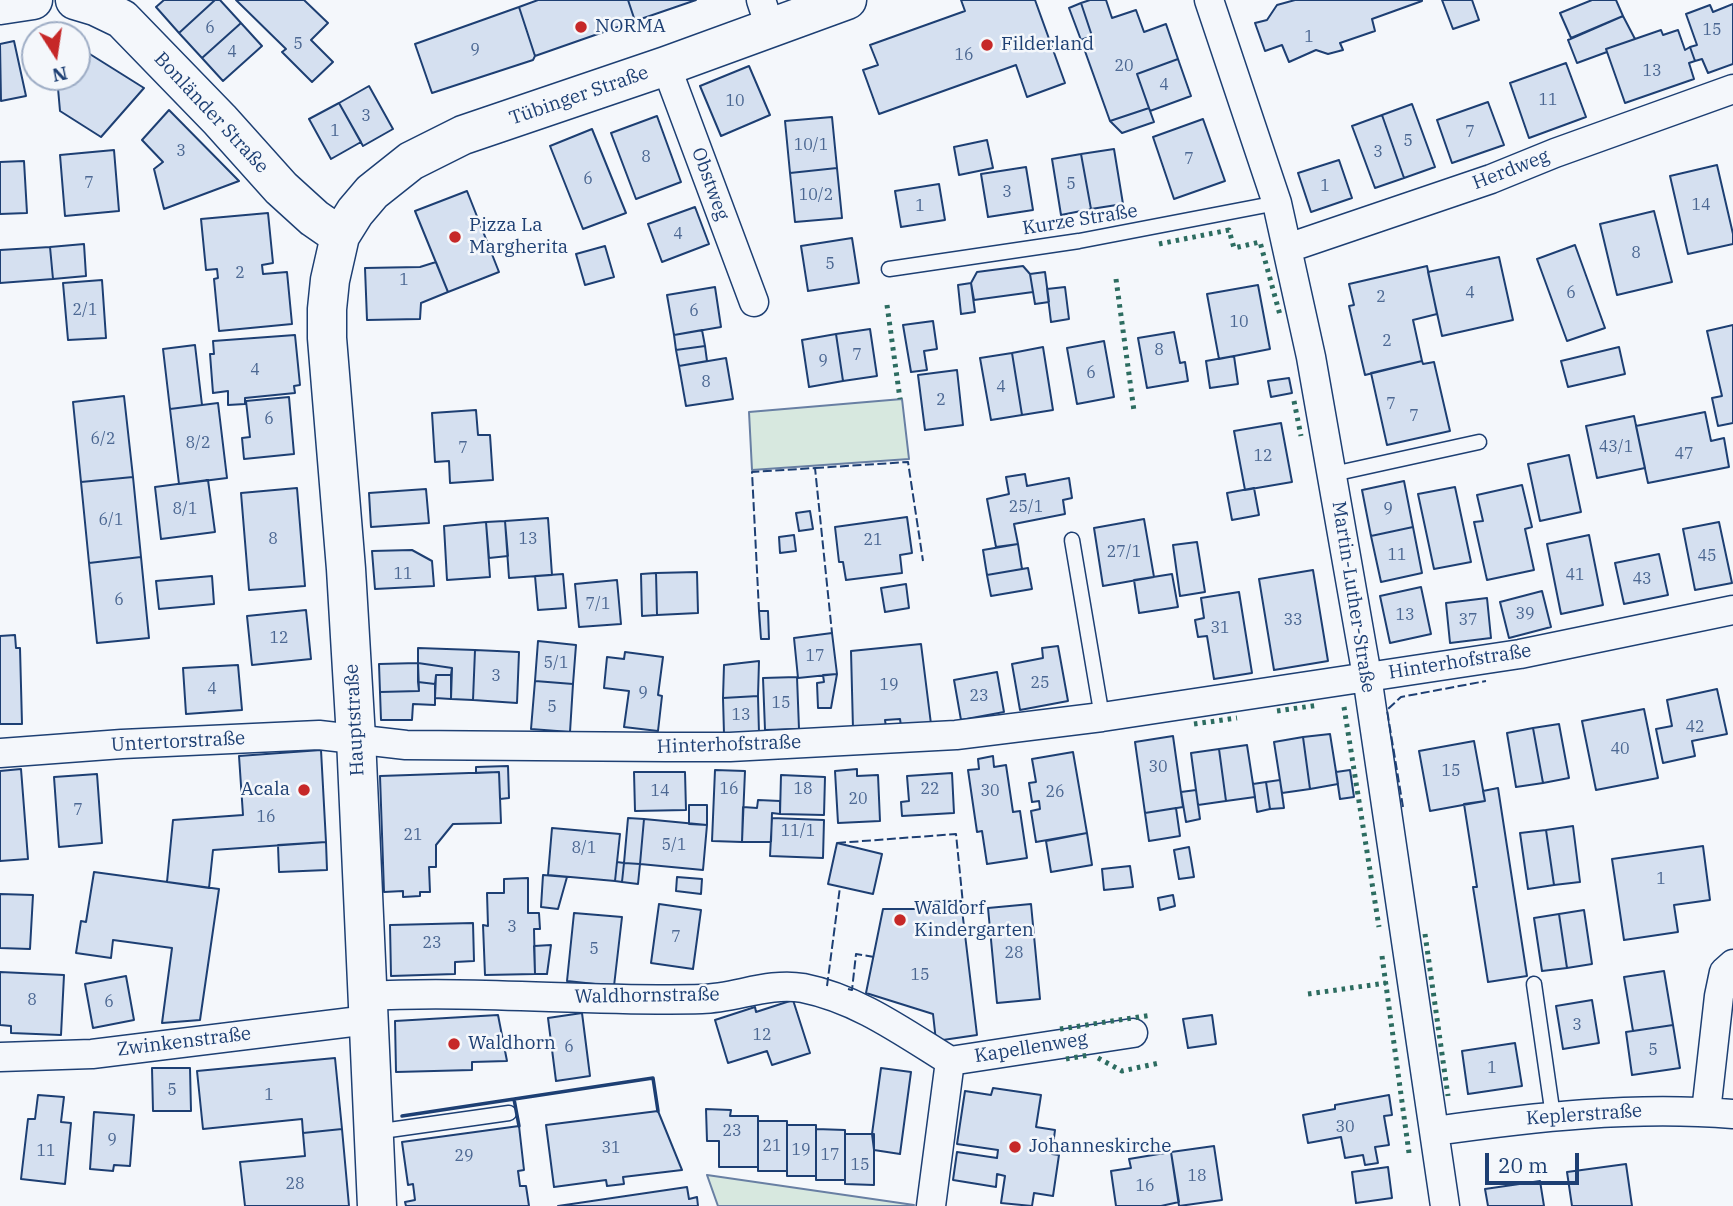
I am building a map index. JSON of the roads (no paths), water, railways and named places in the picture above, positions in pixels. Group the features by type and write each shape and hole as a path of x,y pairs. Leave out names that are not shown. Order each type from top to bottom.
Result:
{"main road":[{"path":"0,5 33,0"},
{"name":"Bonländer Straße","path":"75,0 122,19 220,120 281,188 314,218 340,236"},
{"name":"Tübinger Straße","path":"340,236 372,192 411,161 437,147 463,135 666,66 766,13 847,0"},
{"name":"Hauptstraße","path":"340,236 330,280 327,338 343,528 356,738 377,1206"}],"street":[{"name":"Martin-Luther-Straße","path":"1209,0 1277,203 1288,248 1332,474 1367,676 1445,1206"},
{"name":"Obstweg","path":"666,66 754,302"},
{"name":"Herdweg","path":"1288,248 1491,179 1733,89"},
{"name":"Hinterhofstraße","path":"356,738 406,745 730,747 956,735 1102,717 1520,654 1733,610"},
{"name":"Untertorstraße","path":"0,753 255,737 319,735 356,738"},
{"path":"1719,1113 1719,996 1724,972 1733,964"},
{"name":"Waldhornstraße","path":"367,1008 705,999 783,986 845,1001 874,1014 950,1061"},
{"name":"Zwinkenstraße","path":"0,1057 92,1054 367,1008"},
{"name":"Kapellenweg","path":"931,1206 950,1061 1133,1033"},
{"name":"Keplerstraße","path":"1435,1131 1603,1111 1719,1113"}],"lane":[{"name":"Kurze Straße","path":"889,269 1079,241 1277,203"},
{"path":"1332,474 1479,442"},
{"path":"1072,540 1102,717"},
{"path":"1534,984 1553,1116"},
{"path":"373,1132 509,1112"}],"place":[{"name":"NORMA","path":"581,27"},
{"name":"Filderland","path":"987,45"},
{"name":"Pizza La Margherita","path":"455,237"},
{"name":"Acala","path":"304,790"},
{"name":"Waldorf Kindergarten","path":"900,920"},
{"name":"Waldhorn","path":"454,1044"},
{"name":"Johanneskirche","path":"1015,1147"}]}
